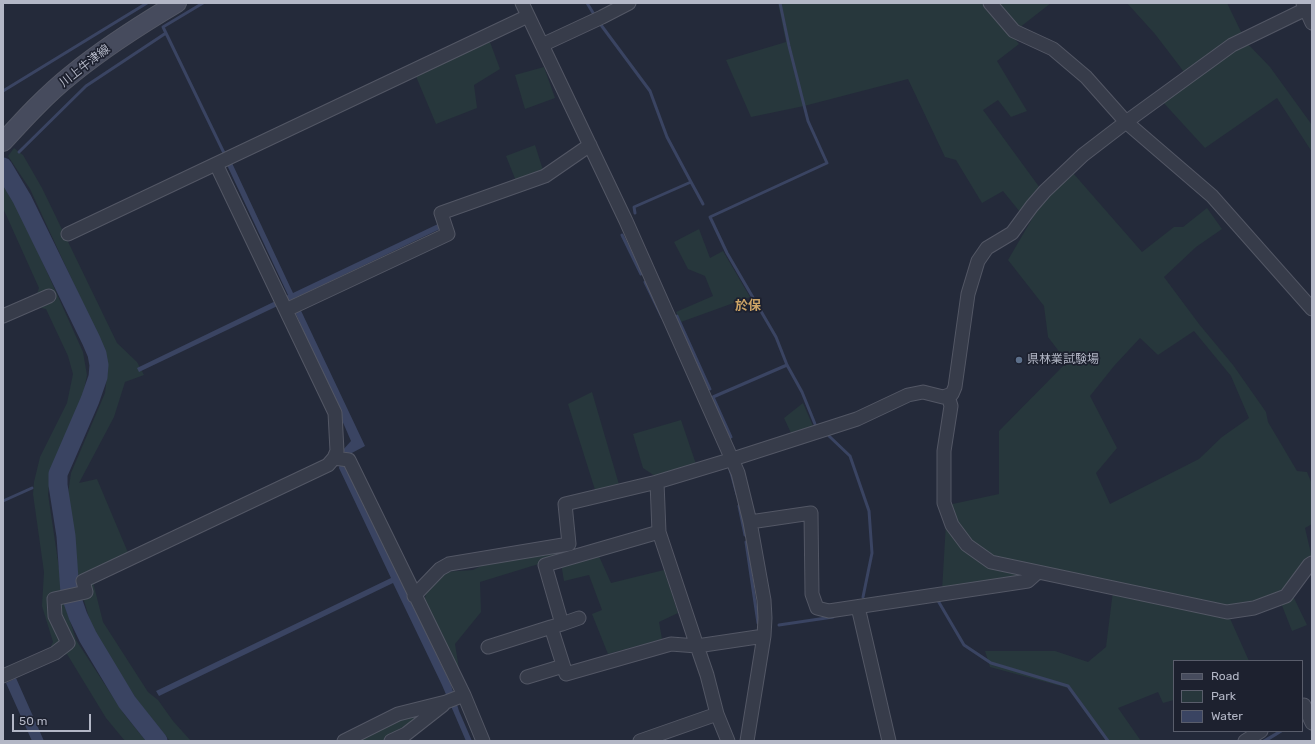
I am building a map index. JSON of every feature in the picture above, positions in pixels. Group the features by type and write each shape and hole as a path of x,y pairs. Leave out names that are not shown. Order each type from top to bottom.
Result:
{"main road":[{"name":"川上牛津線","path":"3,142 22,121 70,76 103,50 177,3"}],"street":[{"path":"522,3 590,145 733,459 744,494 764,600 764,636 747,741"},
{"path":"542,45 602,18 629,3"},
{"path":"990,3 1014,31 1053,49 1086,77 1126,122 1212,196 1312,309"},
{"path":"414,596 440,569 449,564 569,544 565,504 657,482 733,459 857,419 908,395 922,392 943,397 952,394 955,387 968,294 978,261 987,248 1012,234 1045,191 1078,160 1126,122 1232,45 1307,6 1312,23"},
{"path":"68,234 528,16"},
{"path":"288,305 448,234 441,213 545,176 590,145"},
{"path":"3,676 55,653 68,643 55,616 54,599 86,592 83,580 328,465 334,458 337,451 335,413 288,305 216,164"},
{"path":"3,316 49,296"},
{"path":"948,396 951,406 944,451 944,502 952,525 967,544 991,562 1037,573 1227,612 1254,608 1286,596 1312,563"},
{"path":"334,458 349,460 414,596 464,695 483,741"},
{"path":"657,482 659,532 707,675 717,714 728,741"},
{"path":"750,522 811,514 812,594 817,608 829,612 1028,581 1037,573"},
{"path":"659,532 545,566 563,666 566,674 671,644 697,646 764,636"},
{"path":"858,607 889,741"},
{"path":"488,647 579,618"},
{"path":"527,677 563,666"},
{"path":"344,741 398,714 446,702 464,695"},
{"path":"391,741 406,734 446,702"},
{"path":"1306,704 1311,721"},
{"path":"640,741 717,714"},
{"path":"1245,741 1259,732"}],"green space":[{"path":"778,3 1051,3 1019,28 991,10 1019,44 997,61 1027,111 1011,117 998,100 983,110 1040,188 1020,212 1003,191 982,203 956,160 945,157 908,79 804,106 751,117 726,60 786,42"},
{"path":"1127,3 1227,3 1246,42 1270,67 1312,125 1312,152 1277,98 1205,148 1161,100 1184,72 1155,34"},
{"path":"490,42 500,69 474,85 477,108 436,124 415,74"},
{"path":"544,67 555,98 525,109 515,75"},
{"path":"535,145 543,170 516,181 506,156"},
{"path":"14,148 23,155 42,188 117,343 137,362 144,375 125,382 114,417 79,483 97,479 129,555 93,582 103,622 148,692 158,700 173,721 191,741 170,741 137,700 93,631 80,587 67,500 71,473 105,393 108,367 102,345 30,189 8,156"},
{"path":"1073,173 1142,252 1174,227 1183,227 1207,208 1222,229 1196,247 1164,277 1199,324 1233,365 1266,412 1268,422 1297,471 1307,472 1312,484 1312,524 1305,528 1312,558 1284,592 1229,609 992,558 968,541 948,505 999,494 999,431 1067,362 1048,337 1044,306 1008,260 1043,200","holes":["1194,331 1231,376 1249,418 1222,437 1199,459 1110,504 1096,473 1117,448 1090,396 1114,366 1140,338 1158,355"]},
{"path":"3,181 11,192 83,352 87,375 81,406 52,466 48,494 64,602 76,640 124,714 146,741 125,741 106,718 67,654 54,659 49,650 53,642 42,606 44,572 33,494 34,482 40,457 67,403 73,374 68,356 46,309 37,307 36,297 39,288 3,208"},
{"path":"699,229 710,258 723,251 750,297 681,322 676,312 713,296 705,276 688,269 674,242"},
{"path":"592,392 620,488 596,493 568,404"},
{"path":"803,403 813,426 791,433 784,418"},
{"path":"681,420 697,467 658,478 643,468 633,434"},
{"path":"946,523 965,547 1024,573 1024,578 942,591"},
{"path":"570,548 568,555 480,582 481,612 455,644 460,675 424,604 427,587 442,572 473,570 495,559"},
{"path":"598,554 611,583 664,570 678,613 659,622 662,639 608,654 592,614 602,610 589,575 564,581 561,563"},
{"path":"1113,591 1228,614 1249,660 1173,660 1173,700 1163,703 1158,692 1118,708 1141,741 1106,741 1068,688 990,667 985,651 1055,651 1088,662 1106,647"},
{"path":"1293,596 1307,625 1292,631 1281,603"},
{"path":"426,711 405,729 382,741 351,741 400,717"}],"water":[{"path":"232,163 293,293 438,224 440,229 295,298 365,446 348,455 399,576 451,685 459,711 472,741 466,741 442,685 393,583 159,696 156,691 391,578 339,468 342,451 351,441 290,300 139,372 137,368 288,295 227,165"},
{"path":"16,678 44,741 32,741 6,683"},
{"path":"1276,732 1282,732 1268,741 1261,741"}],"waterway":[{"path":"3,91 147,3"},
{"path":"203,3 163,27 224,153"},
{"path":"587,3 595,16"},
{"path":"780,3 808,121 827,163 710,217 727,253 776,337 787,365 802,392 815,424"},
{"path":"601,25 650,91 667,137 691,182 634,207 635,213"},
{"path":"19,152 86,86 166,33"},
{"path":"3,167 22,199 91,340 97,354 99,365 98,377 90,400 58,474 58,485 66,536 70,593 78,616 88,637 127,702 158,741"},
{"path":"691,182 703,204"},
{"path":"622,235 641,274"},
{"path":"645,282 662,317"},
{"path":"677,316 710,389"},
{"path":"731,437 713,397 787,365"},
{"path":"829,436 850,456 869,511 872,553 863,597"},
{"path":"730,469 737,494"},
{"path":"3,501 32,488"},
{"path":"739,506 745,535"},
{"path":"746,542 758,623"},
{"path":"937,599 964,645 991,663 1068,686 1108,741"},
{"path":"779,625 833,617"}],"place":[{"name":"県林業試験場","path":"1019,360"}],"district":[{"name":"於保","path":"748,306"}]}
